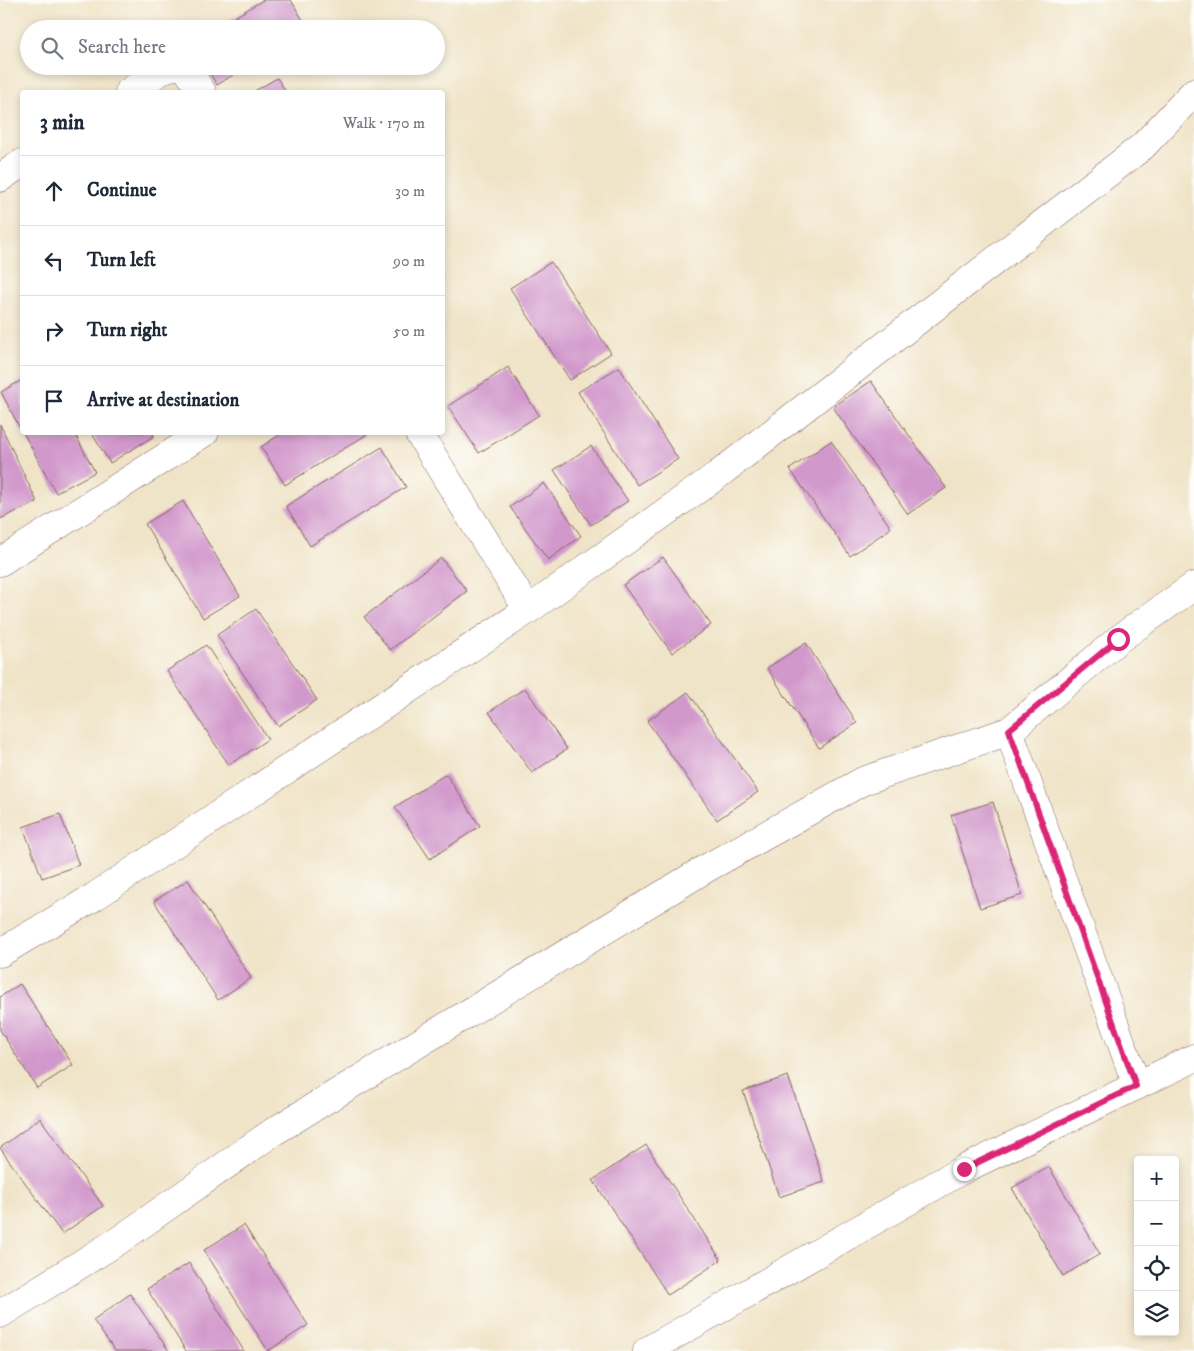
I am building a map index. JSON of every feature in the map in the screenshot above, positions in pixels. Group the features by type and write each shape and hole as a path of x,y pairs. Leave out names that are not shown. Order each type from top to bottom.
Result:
{"street":[{"path":"131,90 154,75"},
{"path":"191,75 201,90"},
{"path":"0,953 94,897 528,610 719,474 1143,146 1194,92"},
{"path":"0,178 20,164"},
{"path":"0,562 200,435"},
{"path":"420,435 528,610"},
{"path":"0,1314 118,1241 273,1132 705,869 863,781 1009,730 1118,639 1194,586"},
{"path":"1009,730 1136,1086"},
{"path":"647,1351 964,1169 1194,1058"}],"building":[{"path":"263,0 291,0 303,20 230,20"},
{"path":"211,75 233,75 217,85"},
{"path":"277,78 285,90 256,90"},
{"path":"551,262 611,353 570,380 510,288"},
{"path":"508,367 539,415 479,453 448,406"},
{"path":"619,367 678,459 637,485 578,392"},
{"path":"20,381 20,428 1,392"},
{"path":"871,381 946,488 908,514 833,407"},
{"path":"0,424 37,502 0,519"},
{"path":"25,435 76,435 95,472 56,493"},
{"path":"93,435 154,435 154,436 110,463"},
{"path":"279,435 366,435 285,485 261,447"},
{"path":"831,441 891,528 850,556 790,469"},
{"path":"591,446 628,501 591,525 554,470"},
{"path":"382,447 406,487 310,546 286,506"},
{"path":"544,483 581,536 548,560 510,507"},
{"path":"183,501 240,596 203,618 145,524"},
{"path":"663,557 711,625 672,653 623,585"},
{"path":"441,558 467,591 390,650 364,617"},
{"path":"256,609 317,700 278,726 217,635"},
{"path":"806,643 857,723 819,748 767,668"},
{"path":"206,645 268,739 229,765 167,671"},
{"path":"525,688 567,749 532,773 489,712"},
{"path":"688,692 758,792 717,820 647,721"},
{"path":"446,774 480,826 430,859 395,807"},
{"path":"993,802 1022,895 980,908 951,815"},
{"path":"60,814 79,865 42,878 23,827"},
{"path":"188,880 251,978 218,1000 154,901"},
{"path":"20,984 73,1065 37,1088 0,1030 0,997"},
{"path":"788,1076 824,1182 779,1197 743,1091"},
{"path":"40,1118 103,1206 62,1234 0,1148"},
{"path":"646,1145 721,1260 668,1295 593,1180"},
{"path":"1049,1167 1100,1254 1063,1276 1012,1188"},
{"path":"244,1225 308,1325 268,1351 204,1250"},
{"path":"189,1263 244,1351 186,1351 147,1289"},
{"path":"130,1294 169,1351 115,1351 93,1320"}],"route":[{"path":"964,1169 1136,1086 1009,730 1118,639"}]}
